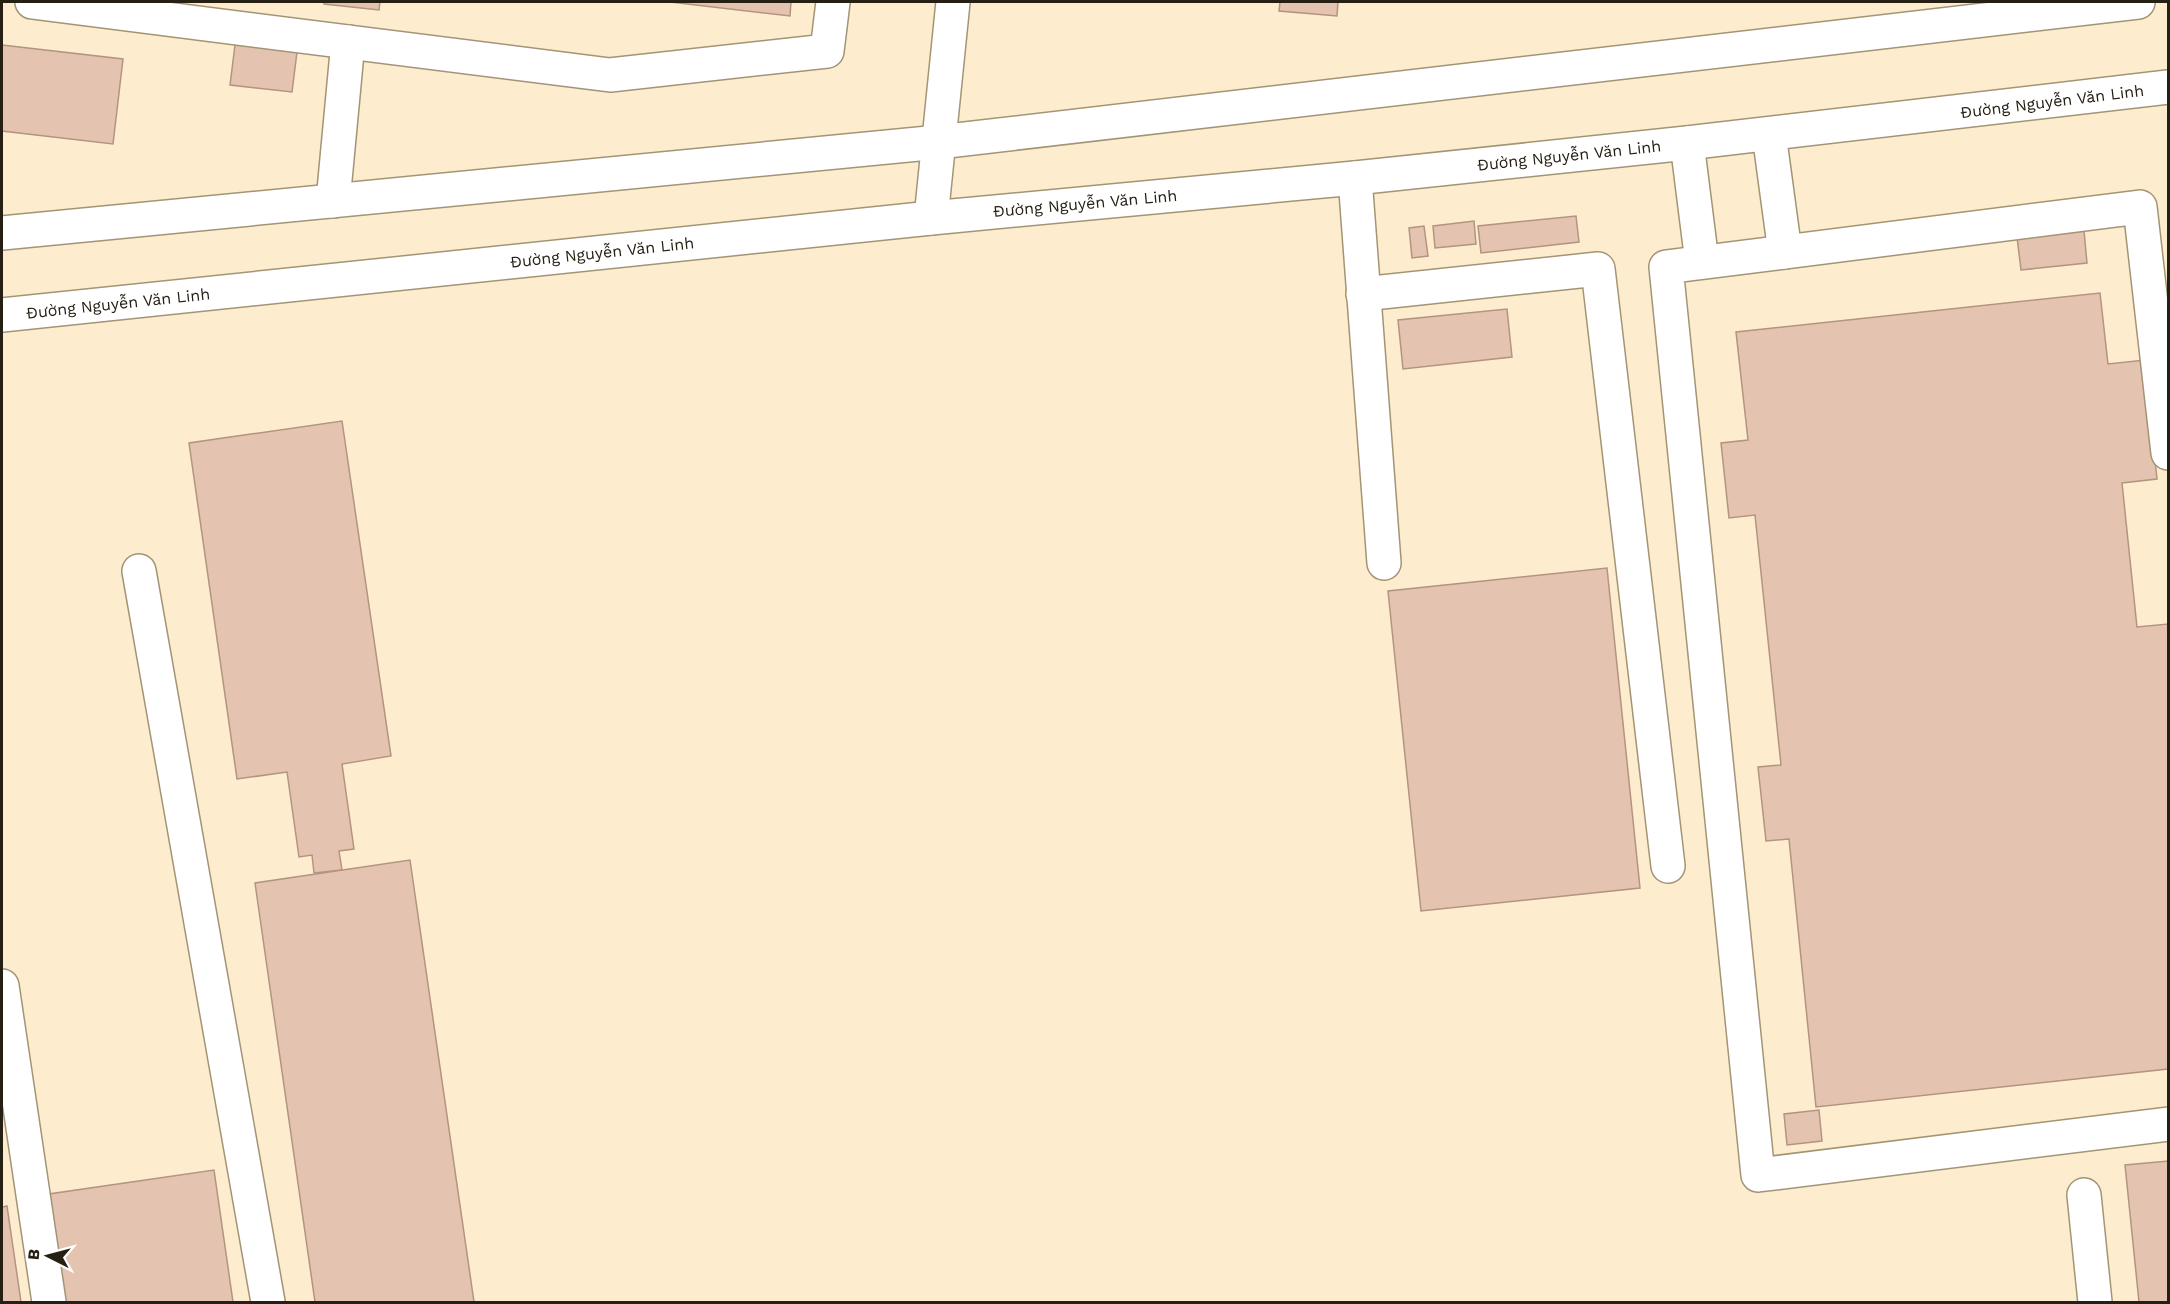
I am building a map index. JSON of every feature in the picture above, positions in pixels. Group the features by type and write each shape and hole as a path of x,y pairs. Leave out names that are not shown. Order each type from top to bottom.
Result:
{"main road":[{"path":"32,2 610,75 827,51 833,2"},
{"path":"931,218 953,2"},
{"path":"2,233 939,142 2138,2"},
{"path":"333,201 348,42"},
{"name":"Đường Nguyễn Văn Linh","path":"2,315 931,218 1355,178 1769,134 2169,87"},
{"path":"1769,134 1785,252"},
{"path":"1687,143 1702,262"},
{"path":"1355,178 1384,563"},
{"path":"2169,453 2140,207 1666,267 1758,1174 2169,1124"},
{"path":"1363,294 1598,269 1668,866"},
{"path":"139,571 268,1302"},
{"path":"2,986 49,1302"},
{"path":"2084,1195 2095,1302"}],"shaded area":[{"path":"2,2 2168,2 2168,1302 2,1302"}],"building":[{"path":"324,2 380,2 379,10 324,4"},
{"path":"670,2 791,2 790,16"},
{"path":"1280,2 1338,2 1337,16 1279,11"},
{"path":"236,37 298,44 292,92 230,85"},
{"path":"2,45 123,59 113,144 2,131"},
{"path":"1576,216 1579,242 1481,253 1478,226"},
{"path":"1474,221 1476,244 1435,248 1433,226"},
{"path":"1424,226 1428,256 1412,258 1409,228"},
{"path":"2084,231 2087,263 2021,270 2017,237"},
{"path":"2100,293 2108,364 2145,360 2157,479 2122,483 2137,627 2168,624 2168,1069 1816,1107 1789,839 1766,841 1758,767 1781,765 1755,515 1729,518 1721,443 1748,440 1736,332"},
{"path":"1507,309 1512,357 1403,369 1398,320"},
{"path":"342,421 391,756 342,764 354,849 339,851 342,870 314,873 312,855 299,857 287,772 237,779 189,443"},
{"path":"1607,568 1640,888 1421,911 1388,591"},
{"path":"410,860 474,1302 315,1302 255,883"},
{"path":"1819,1110 1822,1141 1787,1145 1784,1114"},
{"path":"2168,1161 2168,1302 2139,1302 2125,1165"},
{"path":"214,1170 233,1302 65,1302 49,1194"},
{"path":"7,1206 21,1302 2,1302 2,1207"}]}
